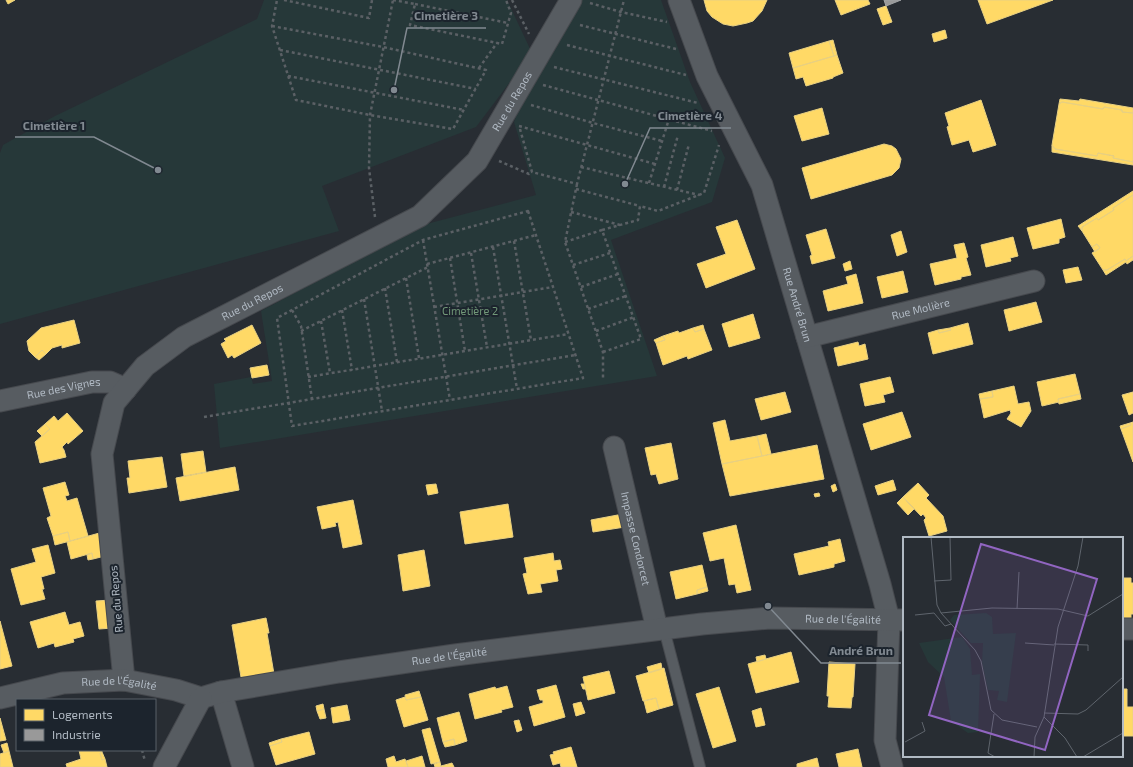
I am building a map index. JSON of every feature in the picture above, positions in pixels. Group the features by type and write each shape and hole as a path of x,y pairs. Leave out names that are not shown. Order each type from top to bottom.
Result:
{"street":[{"name":"Rue André Brun","path":"679,0 707,76 762,185 880,584 896,620 885,740 892,767"},
{"name":"Rue du Repos","path":"124,680 102,454 114,403 145,366 184,336 420,216 476,161 544,60 578,1"},
{"name":"Rue Molière","path":"807,337 1034,281"},
{"name":"Rue des Vignes","path":"0,401 92,382 110,382 126,389"},
{"name":"Impasse Condorcet","path":"614,447 660,629"},
{"name":"Rue de l'Égalité","path":"0,698 63,683 124,680 176,690 201,698 221,692 339,672 455,655 702,624 770,618 896,620"},
{"path":"221,692 243,767"},
{"path":"164,767 201,698"}],"lane":[{"path":"660,629 700,767"}],"path":[{"path":"272,26 383,47 486,70 453,129 370,115 296,100 272,26 277,0"},
{"path":"284,0 369,18 372,0"},
{"path":"378,238 369,168 370,115 393,0 508,23"},
{"path":"415,4 410,25 502,44 511,13 506,0"},
{"path":"512,0 544,60 604,79 699,104 695,96"},
{"path":"603,378 603,352 565,242 581,167 624,0"},
{"path":"578,1 667,22"},
{"path":"666,17 669,29"},
{"path":"573,23 676,49"},
{"path":"674,42 678,54"},
{"path":"479,68 497,43"},
{"path":"562,44 686,75 684,70"},
{"path":"280,50 476,89"},
{"path":"288,76 464,110"},
{"path":"540,84 712,131 709,124"},
{"path":"532,98 528,105 662,141"},
{"path":"649,184 669,119"},
{"path":"532,172 518,125 587,146 655,164"},
{"path":"664,187 678,135"},
{"path":"576,189 658,211 704,194 719,145 716,138"},
{"path":"677,190 689,144"},
{"path":"482,152 489,157 529,174 532,172 577,184"},
{"path":"581,167 699,195"},
{"path":"565,242 638,220 640,206"},
{"path":"528,211 536,235 583,378 292,426 277,318 423,240 528,211"},
{"path":"571,212 620,225"},
{"path":"602,230 642,338 603,352"},
{"path":"301,331 406,278 428,265 536,235"},
{"path":"423,240 450,400"},
{"path":"514,241 531,340"},
{"path":"493,247 517,389"},
{"path":"471,253 487,347"},
{"path":"573,265 610,253"},
{"path":"450,258 465,351"},
{"path":"580,287 618,274"},
{"path":"406,278 419,358"},
{"path":"434,307 553,287"},
{"path":"385,288 397,362"},
{"path":"588,309 626,296"},
{"path":"364,299 382,411"},
{"path":"292,310 301,326 312,399"},
{"path":"342,310 352,370"},
{"path":"596,331 634,317"},
{"path":"321,321 330,373"},
{"path":"308,377 568,334"},
{"path":"204,417 575,355"}],"green space":[{"path":"264,0 507,0 532,53 476,127 322,186 339,231 0,324 0,153 3,145 55,116 257,19"},
{"name":"Cimetière 2","path":"582,0 661,0 690,82 725,158 712,202 611,240 657,376 220,448 214,384 251,377 253,384 272,381 261,311 419,226 536,195 514,122 518,111"}],"building: Logements":[{"path":"6,0 15,0 8,4"},
{"path":"704,0 767,0 762,11 753,21 733,26 723,24 712,17 707,11"},
{"path":"835,0 868,0 870,4 841,15"},
{"path":"978,0 1053,0 987,24"},
{"path":"886,6 892,22 883,25 877,9"},
{"path":"945,30 947,38 934,42 932,34"},
{"path":"833,40 837,55 834,56 829,41"},
{"path":"829,41 834,56 793,68 789,53"},
{"path":"837,55 843,73 833,78 806,86 803,77 796,79 793,68"},
{"path":"1060,99 1079,101 1080,99 1133,108 1133,113 1122,112 1122,110 1104,107 1103,109 1062,102 1059,104"},
{"path":"981,100 996,145 973,152 969,140 952,145 945,113"},
{"path":"1062,102 1103,109 1104,107 1122,110 1122,112 1133,113 1133,162 1098,153 1097,156 1055,149 1052,145 1059,104"},
{"path":"822,108 829,134 802,141 794,116"},
{"path":"884,144 892,146 896,149 901,159 899,168 892,175 811,199 802,168"},
{"path":"1052,145 1055,149 1097,156 1098,153 1114,156 1113,158 1133,162 1133,165 1052,152"},
{"path":"1133,191 1133,195 1113,208 1114,210 1098,220 1097,218 1082,227 1082,231 1078,226"},
{"path":"1133,195 1133,256 1107,270 1103,270 1092,253 1100,248 1097,244 1092,247 1082,231 1082,227 1097,218 1098,220 1114,210 1113,208"},
{"path":"1061,219 1065,237 1059,239 1059,243 1033,249 1027,228"},
{"path":"737,220 755,269 706,288 697,264 726,254 716,227"},
{"path":"826,229 835,258 812,264 810,256 812,255 806,235"},
{"path":"901,231 907,252 897,256 891,235"},
{"path":"1013,237 1018,256 1010,258 1011,261 986,267 981,245"},
{"path":"964,243 968,257 966,258 971,275 935,285 930,264 957,258 954,245"},
{"path":"1097,244 1100,248 1095,252 1092,247"},
{"path":"1133,256 1133,260 1127,264 1126,262 1106,275 1103,270 1107,270"},
{"path":"850,261 852,269 845,271 843,264"},
{"path":"1078,267 1082,280 1066,283 1063,270"},
{"path":"903,271 908,292 882,298 877,277"},
{"path":"856,274 863,303 828,311 823,291 848,284 846,277"},
{"path":"1036,302 1042,322 1009,331 1004,310"},
{"path":"753,314 760,338 729,347 722,324"},
{"path":"74,320 80,343 62,348 62,345 52,348 46,354 42,350 35,357 29,351 27,341 41,328"},
{"path":"968,323 973,344 933,354 928,333 938,330 939,333 951,330 950,328"},
{"path":"252,325 261,343 234,358 232,355 228,358 221,344 226,341 224,339"},
{"path":"703,325 704,329 695,332 693,328"},
{"path":"693,328 695,332 704,329 712,350 688,359 687,356 663,365 656,343 665,340 663,336 678,331 679,333"},
{"path":"950,328 951,330 939,333 938,330"},
{"path":"663,336 665,340 656,343 654,340"},
{"path":"858,342 859,346 865,344 868,359 838,366 834,348"},
{"path":"42,350 46,354 39,360 35,357"},
{"path":"267,365 269,375 252,378 250,368"},
{"path":"1075,374 1080,394 1058,399 1059,402 1042,406 1037,382"},
{"path":"890,377 894,392 883,395 885,402 865,406 860,384"},
{"path":"1014,386 1018,404 1029,402 1031,411 1021,427 1007,419 1011,413 1010,410 984,418 980,399 993,397 992,391"},
{"path":"992,391 993,397 980,399 979,394"},
{"path":"785,392 791,412 761,420 755,399"},
{"path":"1133,392 1133,413 1129,415 1122,395"},
{"path":"1080,394 1081,399 1059,404 1058,399"},
{"path":"902,412 911,437 871,450 863,424"},
{"path":"67,413 83,431 68,444 67,442 62,447 66,457 40,463 35,442 50,429 45,424 54,416 58,421"},
{"path":"725,420 730,441 757,436 762,456 722,464 713,423"},
{"path":"1133,422 1133,462 1121,429 1131,425 1130,423"},
{"path":"1130,423 1131,425 1121,429 1120,426"},
{"path":"45,424 50,429 42,436 37,431"},
{"path":"766,434 771,454 762,456 757,436"},
{"path":"671,443 678,479 659,484 656,474 651,475 645,448"},
{"path":"817,445 824,479 730,496 722,464"},
{"path":"203,451 206,472 184,476 181,454"},
{"path":"162,457 167,487 129,493 127,478 130,478 128,461"},
{"path":"235,467 239,490 180,501 176,478"},
{"path":"893,480 896,490 878,495 875,486"},
{"path":"65,482 69,495 65,496 67,501 77,498 88,536 70,541 68,532 53,536 47,518 51,516 43,488"},
{"path":"918,483 929,495 926,498 943,516 947,531 929,536 924,520 926,518 923,514 921,516 903,497"},
{"path":"436,484 438,493 428,495 426,485"},
{"path":"835,484 837,490 833,492 831,486"},
{"path":"819,493 820,496 815,497 814,494"},
{"path":"903,497 914,509 908,515 897,503"},
{"path":"353,500 362,544 343,548 338,522 335,523 336,526 322,529 317,507"},
{"path":"508,504 513,537 465,544 460,512"},
{"path":"623,514 625,527 593,532 591,520"},
{"path":"736,525 751,590 737,593 735,584 729,585 724,558 710,561 703,533"},
{"path":"68,532 70,541 55,545 53,536"},
{"path":"103,532 105,556 93,559 92,553 71,559 67,542"},
{"path":"840,539 845,561 834,564 834,567 799,575 794,554 829,546 828,542"},
{"path":"48,545 55,573 41,577 45,599 21,605 11,569 36,562 32,549"},
{"path":"424,550 430,586 403,591 398,555"},
{"path":"92,553 93,559 88,560 87,555"},
{"path":"553,553 554,561 560,560 562,569 556,570 558,581 540,584 542,592 528,594 523,574 527,573 524,558"},
{"path":"702,565 707,587 697,590 697,594 676,599 670,572"},
{"path":"1123,578 1131,578 1131,583 1133,583 1133,614 1131,614 1131,618 1123,618"},
{"path":"707,587 708,591 697,594 697,590"},
{"path":"110,600 113,628 99,629 96,601"},
{"path":"65,612 69,625 80,622 84,636 73,639 74,642 55,647 54,643 38,648 30,622"},
{"path":"266,618 274,674 241,677 232,625"},
{"path":"0,621 12,666 0,669"},
{"path":"791,652 799,682 756,693 748,664"},
{"path":"765,655 766,659 757,662 756,657"},
{"path":"829,662 855,664 851,708 828,707 829,696 827,696"},
{"path":"661,663 662,669 649,673 647,667"},
{"path":"664,668 673,705 659,709 656,698 643,701 636,676"},
{"path":"609,671 615,693 588,700 583,677"},
{"path":"581,684 584,684 586,689 583,689"},
{"path":"556,685 565,717 534,726 529,707 543,703 543,700 540,700 537,690"},
{"path":"507,686 513,707 501,710 502,712 475,719 469,694 495,687 496,689"},
{"path":"719,687 736,741 713,748 696,694"},
{"path":"1123,689 1127,689 1127,707 1133,707 1133,736 1123,736"},
{"path":"419,691 421,697 406,700 405,695"},
{"path":"405,697 406,700 421,697 428,720 404,727 396,700"},
{"path":"656,698 659,709 647,713 644,701"},
{"path":"581,702 585,713 576,716 573,704"},
{"path":"323,704 324,709 317,711 316,706"},
{"path":"347,705 350,720 333,723 331,708"},
{"path":"761,708 765,725 756,727 752,711"},
{"path":"324,709 326,718 320,719 317,711"},
{"path":"459,712 467,741 455,745 454,739 443,742 437,718"},
{"path":"0,718 6,740 0,741"},
{"path":"519,720 522,730 517,732 514,721"},
{"path":"430,728 440,762 431,764 422,730"},
{"path":"309,732 315,754 276,765 270,746 282,742 281,739"},
{"path":"281,739 282,742 270,746 269,743"},
{"path":"454,739 455,745 445,747 443,742"},
{"path":"7,743 9,751 4,753 1,745"},
{"path":"571,747 577,767 561,767 560,763 553,765 550,755 554,754 553,752"},
{"path":"858,749 862,767 839,767 836,754"},
{"path":"9,751 13,767 0,767 0,754"},
{"path":"79,751 102,751 100,753 102,760 105,759 107,767 67,767 66,764 81,759"},
{"path":"102,752 105,759 102,760 100,753"},
{"path":"394,756 396,762 405,759 408,767 388,767 386,759"},
{"path":"422,756 425,767 408,767 406,761"},
{"path":"817,758 819,767 797,767 797,764"},
{"path":"440,762 441,767 435,767 434,764"},
{"path":"452,763 454,767 441,767 441,766"}],"building: Industrie":[{"path":"884,0 901,0 886,6"}],"place":[{"name":"Cimetière 3","path":"394,90"},
{"name":"Cimetière 1","path":"158,170"},
{"name":"Cimetière 4","path":"625,184"},
{"name":"André Brun","path":"768,606"}]}
